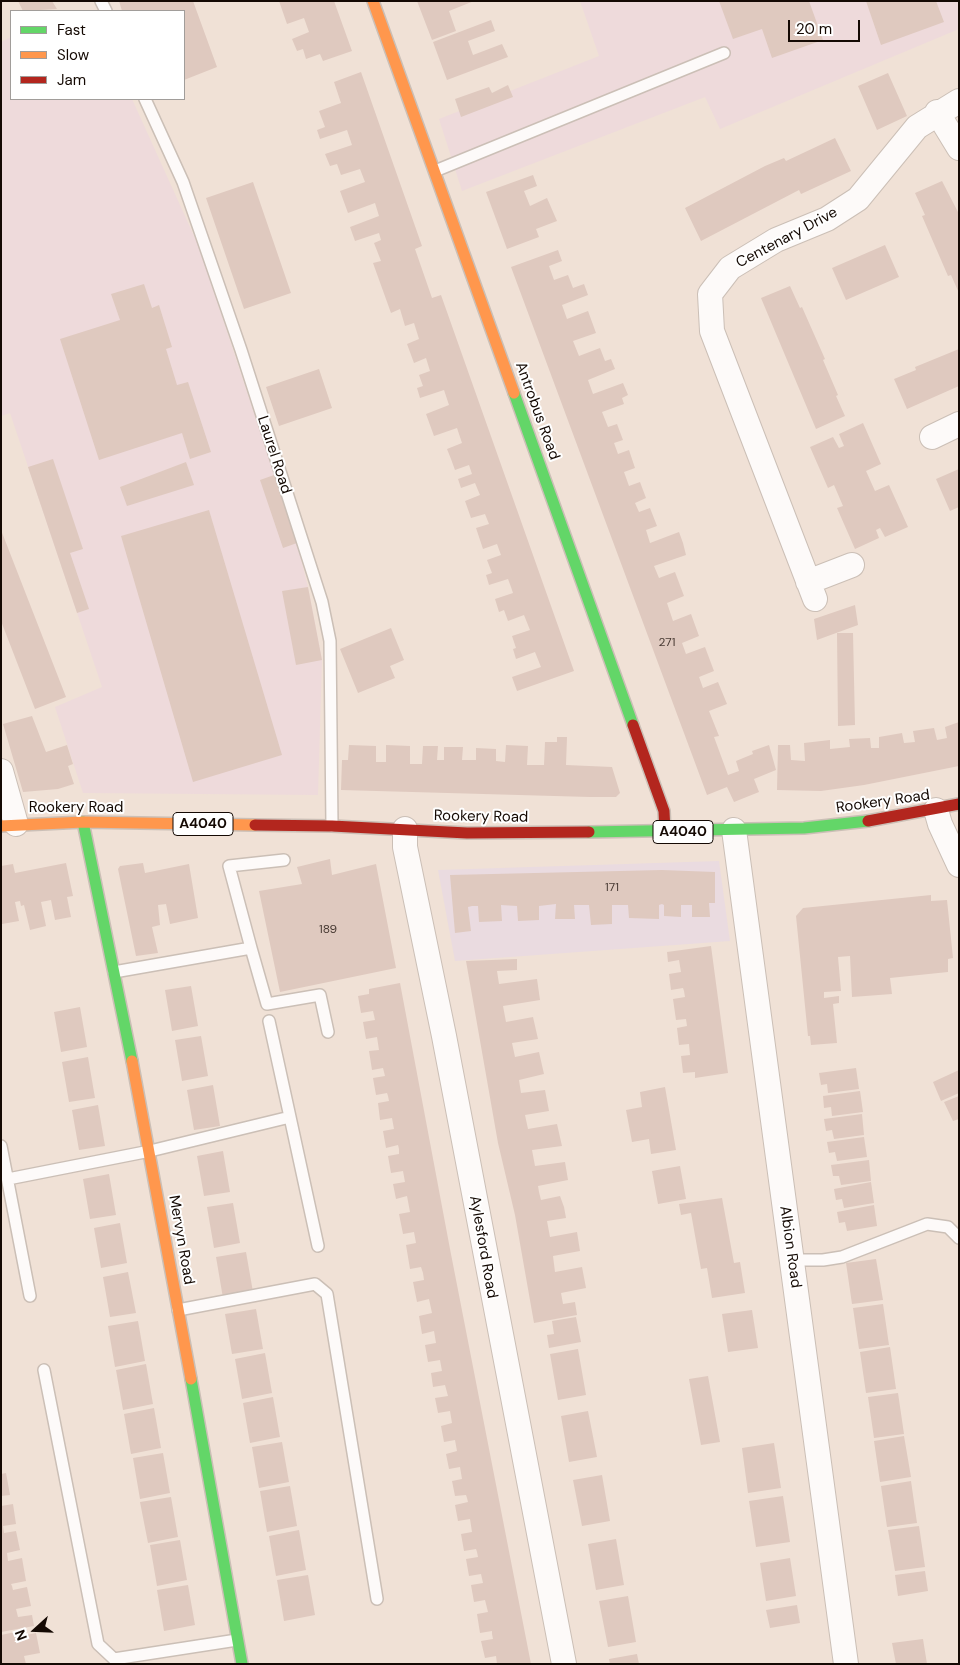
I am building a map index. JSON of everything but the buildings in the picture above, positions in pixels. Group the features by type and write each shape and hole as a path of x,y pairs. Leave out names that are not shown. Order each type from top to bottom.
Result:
{"street":[{"name":"Antrobus Road","path":"373,1 664,811 665,832"},
{"name":"Centenary Drive","path":"852,565 812,590 712,331 710,294 730,268 776,240 828,219 858,199 917,127 937,112 959,101"},
{"path":"937,112 959,148"},
{"path":"932,437 959,424"},
{"path":"1,771 9,825"},
{"name":"Rookery Road","path":"9,825 83,822 332,826 467,833 665,832 804,828 936,810 959,804"},
{"path":"936,810 940,824 959,865"},
{"name":"Mervyn Road","path":"83,822 150,1151 242,1664"},
{"name":"Aylesford Road","path":"404,830 405,847 444,1036 564,1664"},
{"name":"Albion Road","path":"734,830 846,1664"}],"lane":[{"path":"435,171 724,53"},
{"name":"Laurel Road","path":"145,100 183,182 241,350 322,602 330,641 332,826"},
{"path":"284,860 229,866 267,1004 320,995 328,1032"},
{"path":"114,972 251,948"},
{"path":"270,1021 318,1246"},
{"path":"8,1179 150,1151 290,1117"},
{"path":"1,1146 30,1296"},
{"path":"792,1260 823,1260 842,1257 927,1224 948,1227 959,1238"},
{"path":"178,1310 315,1284 327,1294 377,1599"},
{"path":"44,1370 98,1644 114,1658 237,1640"}],"shaded area":[{"path":"580,1 959,1 959,29 720,129 705,97 462,191 439,119 599,56"},
{"path":"10,38 10,100 132,100 199,247 297,543 308,587 322,660 318,795 83,793 55,707 102,687 10,413 1,416 1,42"},
{"path":"719,861 730,941 455,961 438,870"}],"traffic: fast":[{"path":"514,393 633,725"},
{"path":"589,832 804,828 868,821"},
{"path":"83,822 132,1061"},
{"path":"191,1379 242,1664"}],"traffic: slow":[{"path":"373,1 514,393"},
{"path":"1,826 83,822 255,825"},
{"path":"132,1061 191,1379"}],"traffic: jam":[{"path":"633,725 664,811 665,832"},
{"path":"868,821 959,804"},
{"path":"255,825 332,826 467,833 589,832"}]}
